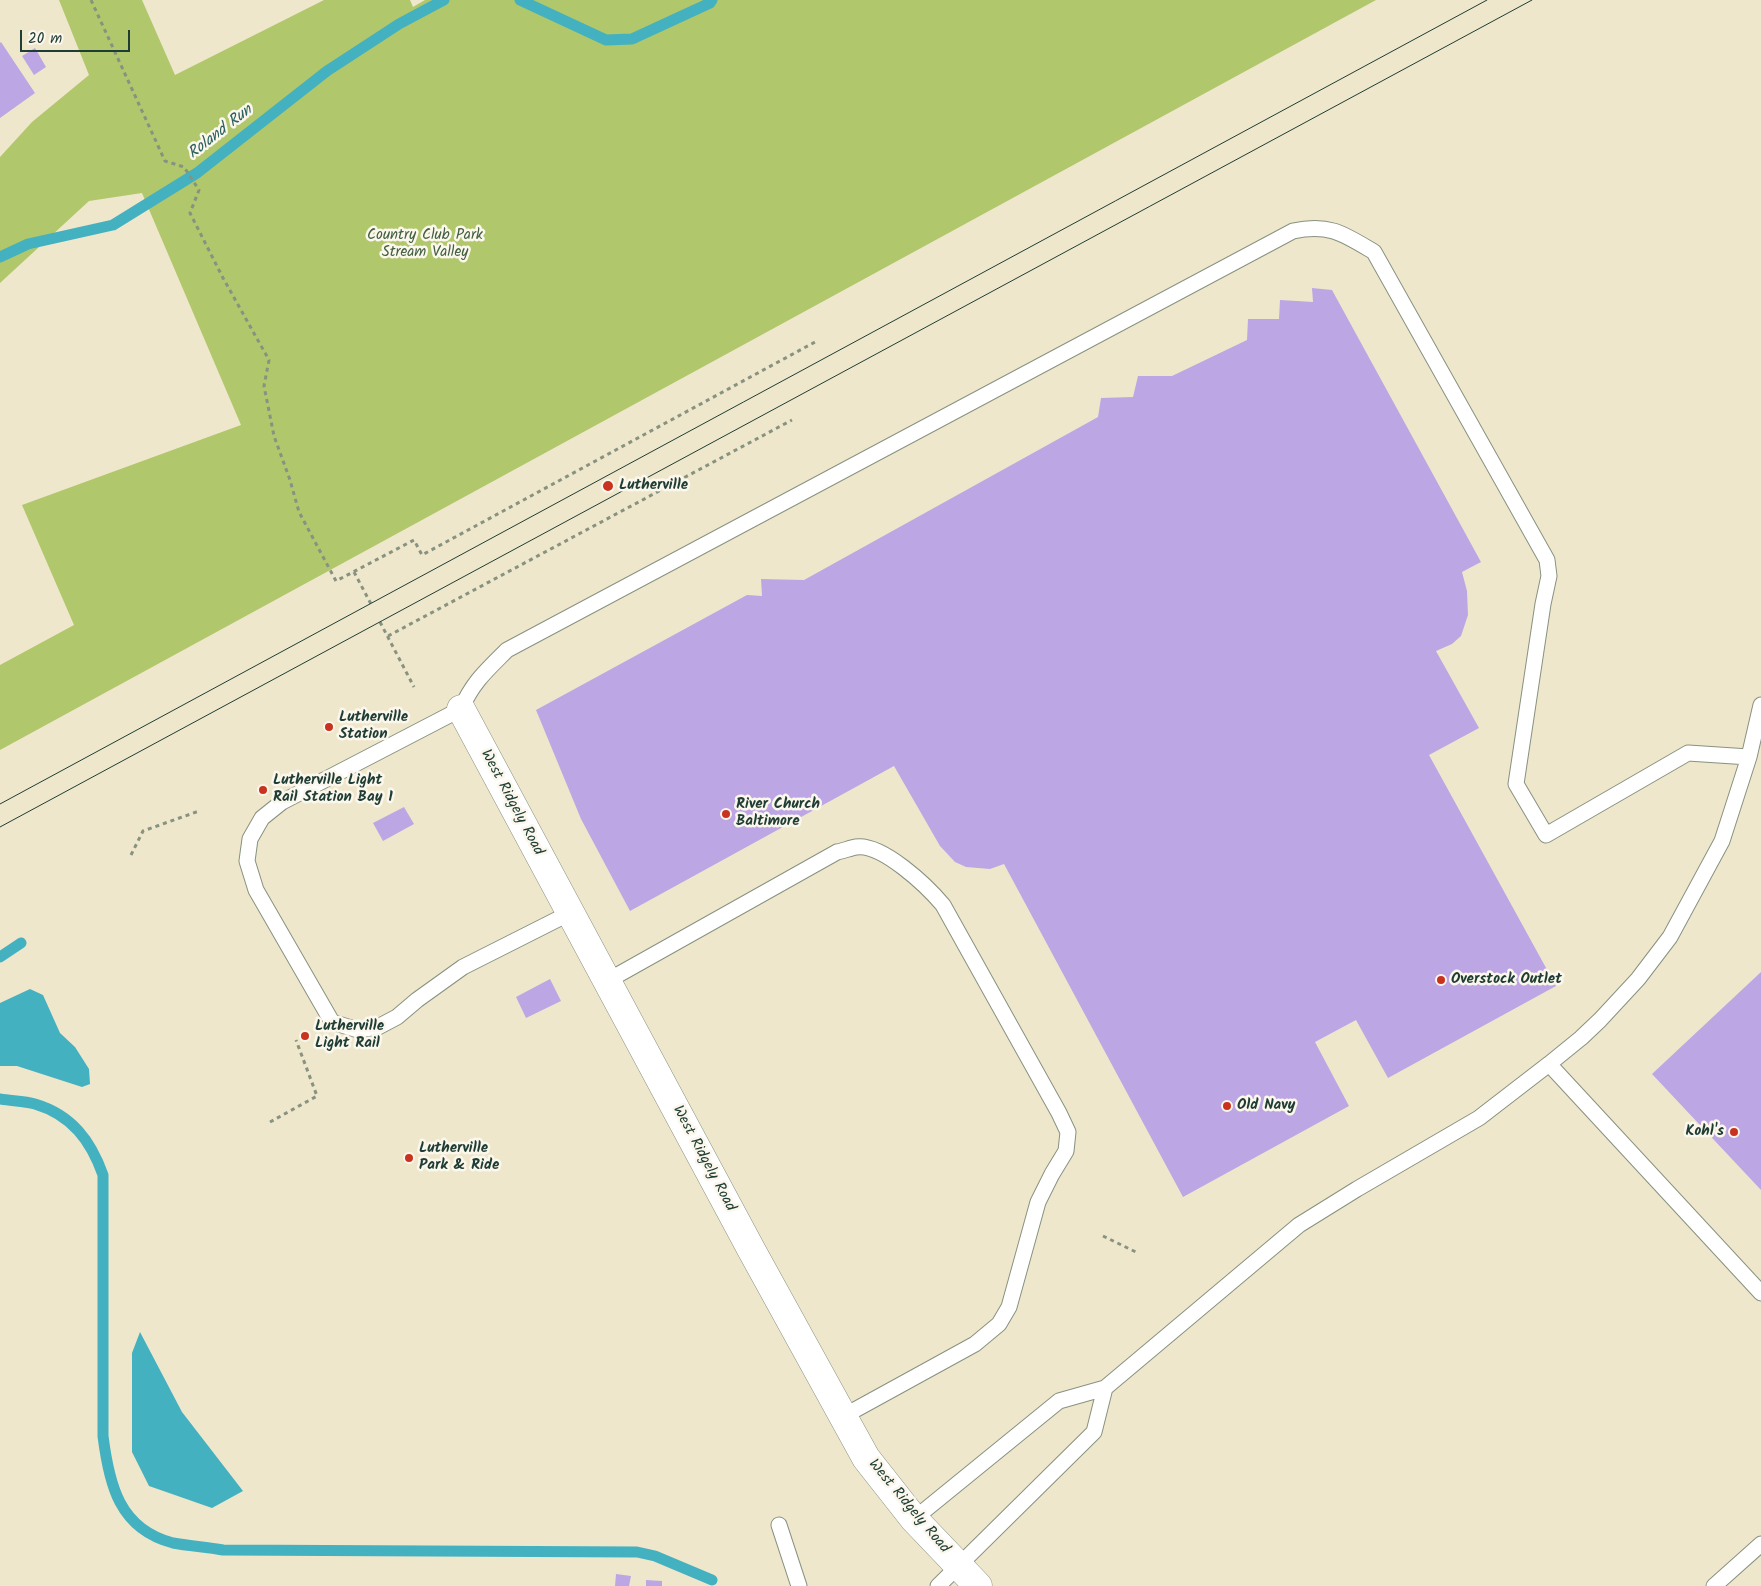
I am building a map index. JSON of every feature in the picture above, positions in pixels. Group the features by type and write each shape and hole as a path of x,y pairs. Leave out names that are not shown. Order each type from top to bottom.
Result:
{"street":[{"name":"West Ridgely Road","path":"461,709 842,1417 866,1458 914,1519 978,1586"}],"lane":[{"path":"570,913 464,967 417,1000 397,1017 378,1027 358,1030 332,1022 256,890 247,861 250,839 262,818 282,802 461,709 470,690 507,650 1293,231 1311,227 1332,230 1374,252 1547,560 1549,576 1543,604 1516,784 1546,836 1688,753 1749,756"},
{"path":"914,1519 1059,1401 1105,1388 1299,1225 1479,1118 1549,1064 1600,1020 1638,979 1670,937 1722,841 1749,756 1761,705"},
{"path":"607,981 837,852 857,846 873,850 895,862 920,881 943,905 1059,1112 1068,1132 1066,1151 1038,1202 1009,1307 999,1324 975,1344 842,1417"},
{"path":"1549,1064 1761,1293"},
{"path":"938,1586 1094,1432 1105,1388"},
{"path":"779,1525 799,1586"},
{"path":"1714,1586 1761,1544"}],"path":[{"path":"91,0 165,161 184,167 199,190 190,213 223,278 269,360 264,386 274,436 299,512 336,581 414,540 422,555 815,342"},
{"path":"388,636 792,420"},
{"path":"354,572 371,604"},
{"path":"380,622 414,687"},
{"path":"132,855 143,831 199,812"},
{"path":"270,1122 317,1096 296,1040"},
{"path":"1103,1236 1138,1253"}],"green space":[{"name":"Country Club Park Stream Valley","path":"59,0 142,0 175,75 324,0 410,0 413,7 425,0 1376,0 0,750 0,665 74,625 22,505 241,425 142,193 89,201 0,283 0,157 32,122 89,75"}],"water":[{"path":"30,989 43,995 60,1033 75,1047 89,1069 90,1084 82,1087 17,1066 0,1066 0,1003"},
{"path":"140,1332 182,1412 243,1491 212,1508 149,1486 132,1452 132,1353"}],"building":[{"path":"0,43 35,93 0,118"},
{"path":"35,48 46,67 34,75 22,56"},
{"path":"1312,288 1332,290 1481,562 1462,572 1467,591 1468,615 1461,636 1452,644 1436,651 1479,728 1429,755 1556,986 1388,1078 1356,1020 1315,1042 1349,1106 1183,1197 1004,864 990,869 966,867 955,862 940,846 894,766 630,911 581,819 536,710 747,595 762,596 761,579 804,580 1098,417 1101,398 1133,397 1138,376 1172,376 1247,340 1248,319 1279,319 1280,300 1313,302"},
{"path":"404,807 414,824 383,841 373,823"},
{"name":"Kohl's","path":"1761,972 1761,1190 1652,1074"},
{"path":"550,979 561,1001 526,1018 516,997"},
{"path":"616,1574 631,1576 629,1586 615,1586"},
{"path":"646,1580 662,1581 662,1586 646,1586"}],"waterway":[{"name":"Roland Run","path":"0,257 28,244 113,225 197,173 327,71 399,24 444,0"},
{"name":"Roland Run","path":"520,0 606,40 632,39 710,3 712,0"},
{"path":"0,957 21,943"},
{"path":"0,1099 35,1104 60,1115 70,1122 93,1151 103,1175 103,1436 109,1471 120,1502 129,1516 140,1527 155,1536 173,1543 223,1550 637,1552 655,1556 712,1580"}],"tram line":[{"path":"0,804 1487,0"},
{"path":"0,827 1532,0"}],"place":[{"name":"Lutherville","path":"608,486"},
{"name":"Lutherville Station","path":"329,727"},
{"name":"Lutherville Light Rail Station Bay 1","path":"263,790"},
{"name":"River Church Baltimore","path":"726,814"},
{"name":"Overstock Outlet","path":"1441,980"},
{"name":"Lutherville Light Rail","path":"305,1036"},
{"name":"Old Navy","path":"1227,1106"},
{"name":"Kohl's","path":"1734,1132"},
{"name":"Lutherville Park & Ride","path":"409,1158"}]}
